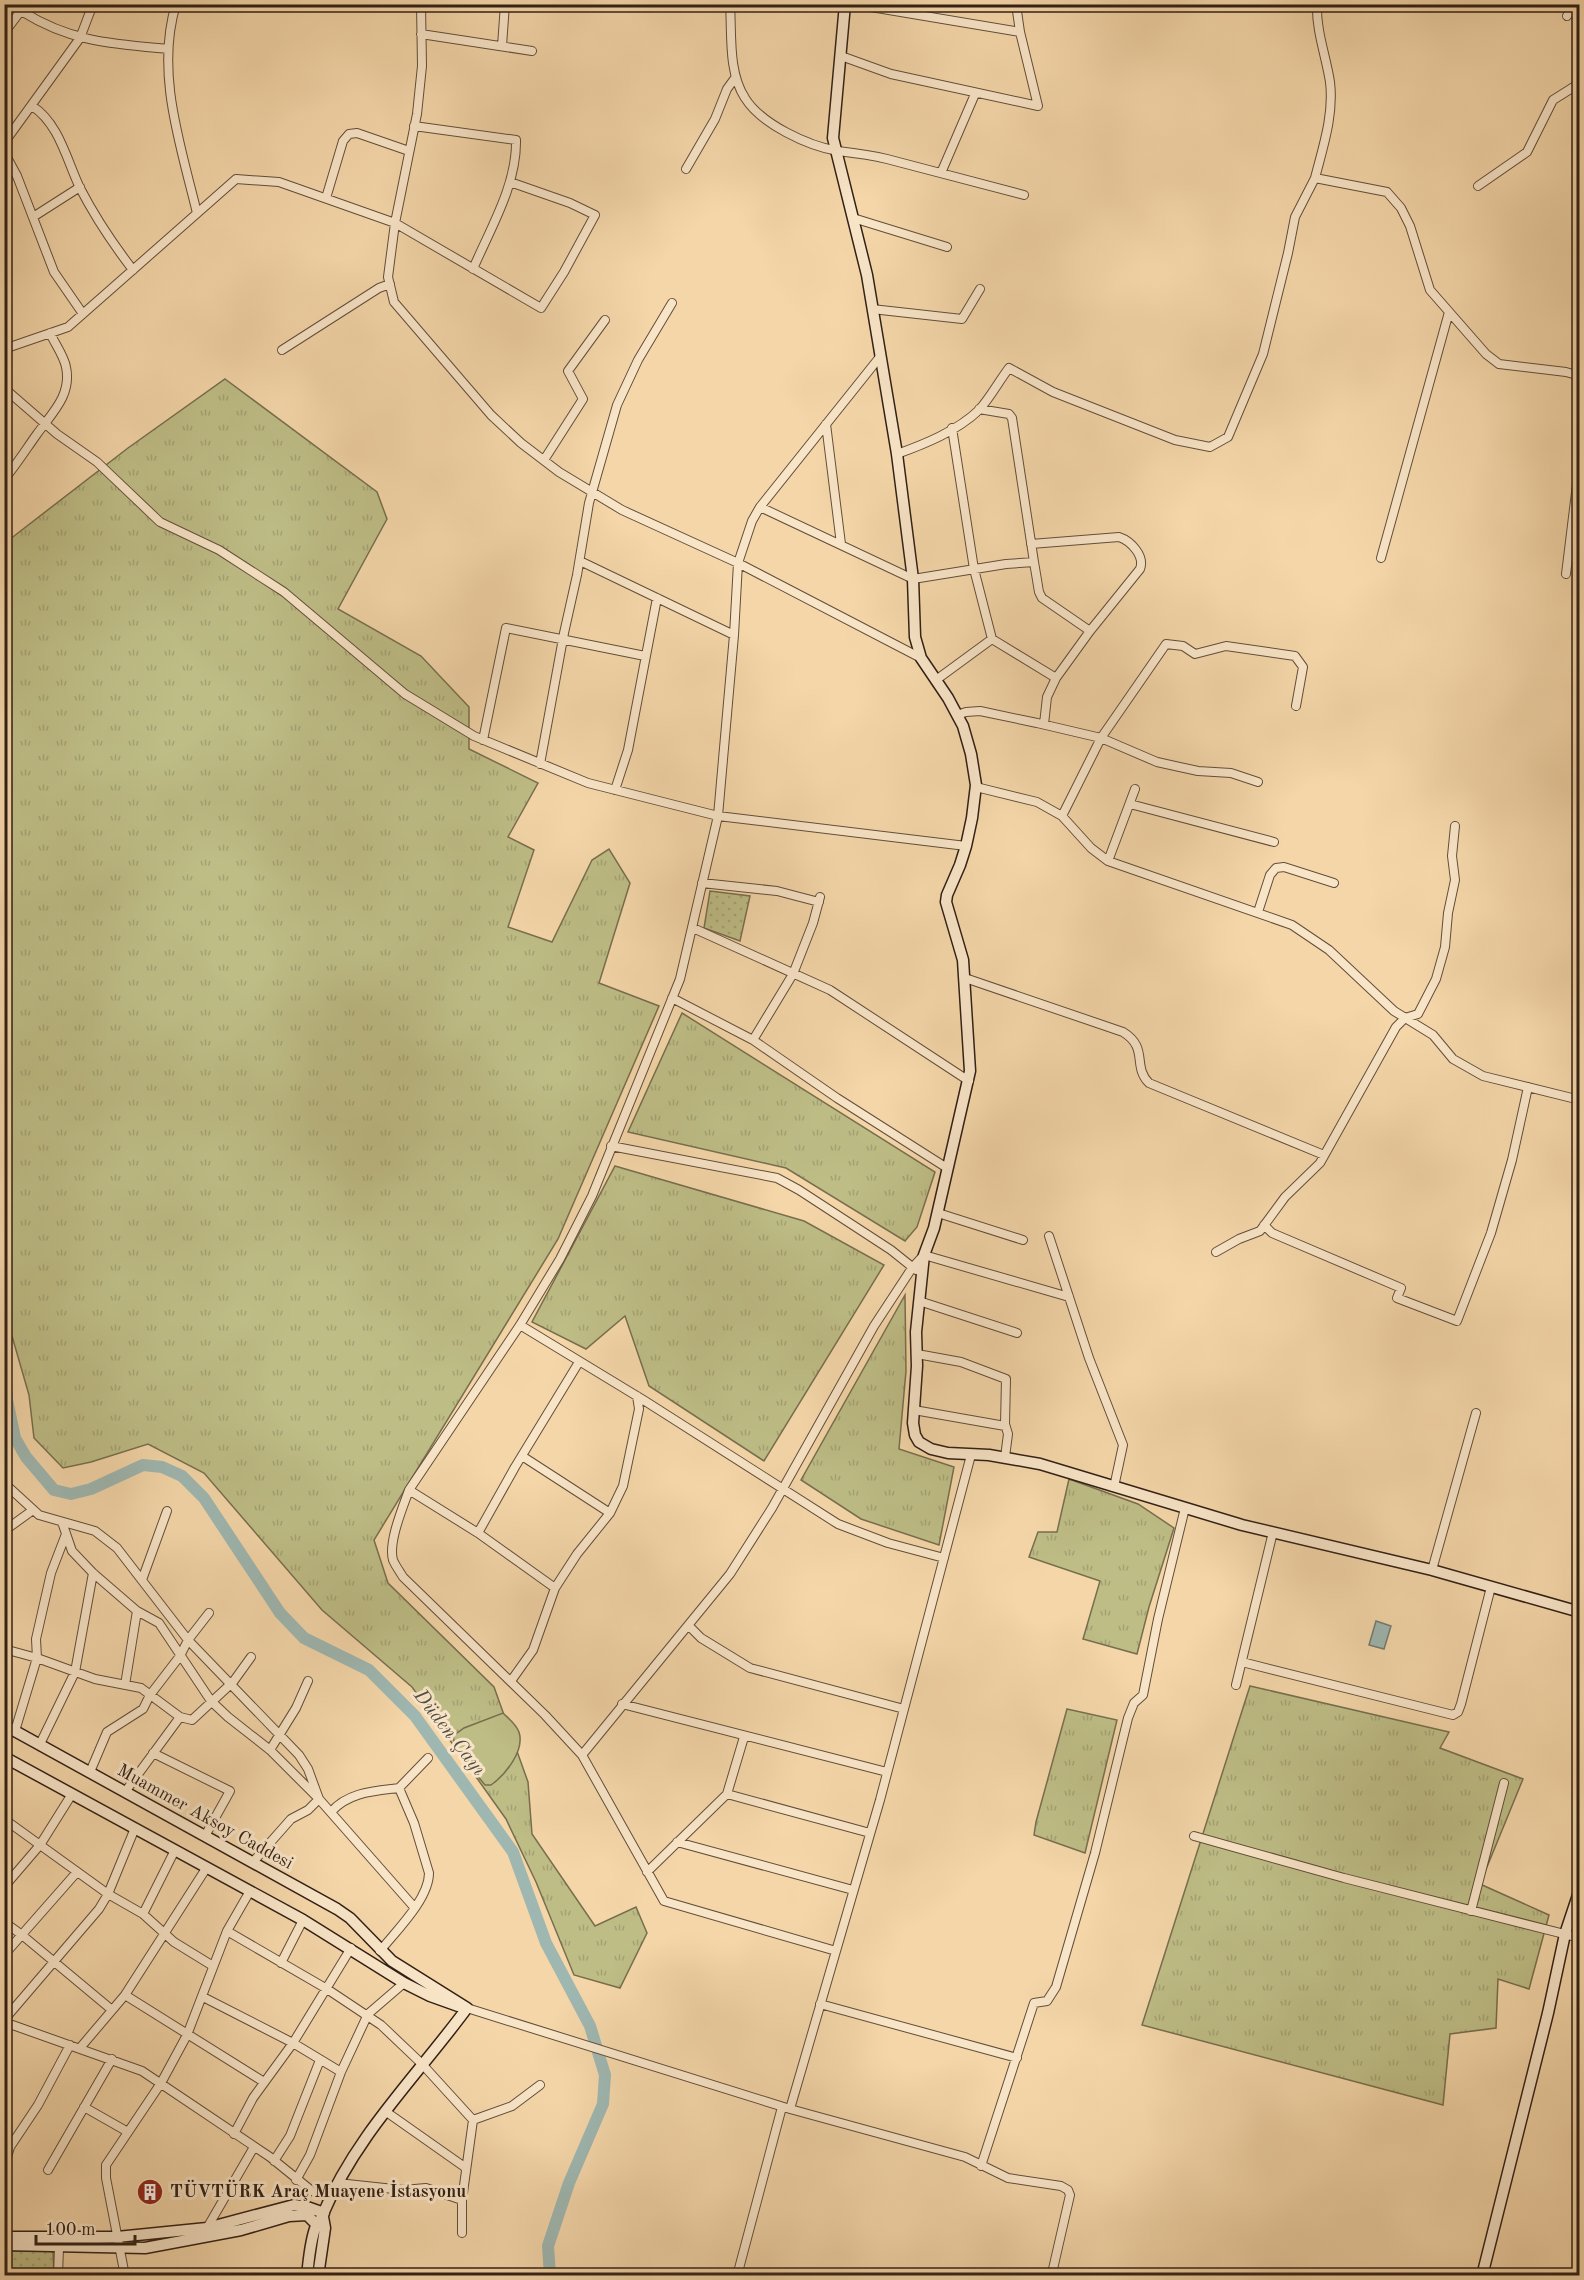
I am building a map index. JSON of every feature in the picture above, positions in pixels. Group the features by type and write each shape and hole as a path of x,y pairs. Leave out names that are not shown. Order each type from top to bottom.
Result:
{"street":[{"path":"4,143 80,38 93,4"},
{"path":"176,4 168,49 171,106 197,213"},
{"path":"421,4 422,66 388,277 394,302 491,415 544,460 622,510 738,563 921,658"},
{"path":"502,46 505,4"},
{"path":"729,4 735,78 745,99 761,116 794,136 837,150 867,153 1024,195"},
{"path":"582,1755 730,1574 783,1489 874,1326 917,1271 938,1213 969,1081 970,1050 965,978 960,945 946,902 966,846 976,788 971,754 963,726 921,658 915,637 913,579 897,454 879,358 867,275 833,138 844,4"},
{"path":"853,4 1020,32"},
{"path":"841,56 891,74 1038,106 1020,32 1016,4"},
{"path":"897,454 924,444 979,409 1009,368 1053,392 1175,440 1210,447 1228,437 1263,354 1295,218 1315,178 1327,131 1330,84 1316,17 1317,4"},
{"path":"1567,16 1575,4"},
{"path":"4,33 24,8 43,24 80,38 119,45 168,49"},
{"path":"421,34 532,51"},
{"path":"686,170 715,118 730,82 735,78"},
{"path":"1478,186 1527,152 1553,100 1580,83"},
{"path":"941,173 975,94"},
{"path":"32,105 48,121 73,167 80,187 112,243 133,270"},
{"path":"414,126 516,140 516,156 510,182 472,269"},
{"path":"326,198 343,141 349,134 357,133 409,151"},
{"path":"4,152 54,272 83,314"},
{"path":"1315,178 1387,192 1401,208 1410,226 1430,290 1486,354 1499,364 1566,372 1580,376"},
{"path":"4,349 68,327 236,179 279,182 395,223 541,308 564,272 595,215 570,203 510,182"},
{"path":"33,217 80,187"},
{"path":"853,218 947,247"},
{"path":"282,350 379,288 390,284"},
{"path":"872,309 962,319 980,289"},
{"path":"540,764 593,493 616,405 624,385 672,303"},
{"path":"1381,558 1449,312"},
{"path":"544,460 583,399 568,371 605,320"},
{"path":"4,474 7,476 54,414 66,390 66,367 50,333"},
{"path":"836,1951 664,1901 582,1755 511,1681 403,1577 393,1559 396,1533 409,1490 520,1325 560,1259 592,1196 680,979 717,816 734,635 738,563 752,521 760,507 879,358"},
{"path":"4,388 45,423 97,462 160,522 219,550 284,592 405,694 483,740 588,783 717,816 966,846"},
{"path":"979,409 1009,414 1012,418 1039,592 1042,598 1089,632"},
{"path":"826,424 841,544"},
{"path":"952,428 974,569 992,639 1056,678"},
{"path":"1566,574 1580,460"},
{"path":"760,507 913,579 1034,562"},
{"path":"1031,544 1119,537 1127,541 1141,557 1142,563 1140,569 1089,632 1056,678 1047,697 1044,724"},
{"path":"580,561 734,635"},
{"path":"615,790 628,750 657,598"},
{"path":"483,740 506,628 645,656"},
{"path":"936,680 992,639"},
{"path":"1062,816 1101,738 1166,644 1183,646 1195,654 1226,646 1295,656 1304,667 1296,706"},
{"path":"957,715 980,711 1044,724 1101,738 1156,762 1198,771 1231,773 1258,782"},
{"path":"976,788 1037,802 1062,816 1091,848 1108,861 1292,925 1329,950 1394,1011 1433,1035 1453,1059 1483,1076 1580,1100"},
{"path":"1108,861 1135,789"},
{"path":"1130,804 1274,842"},
{"path":"1216,1252 1239,1239 1260,1231 1286,1197 1320,1163 1386,1043 1405,1018 1418,1014 1436,980 1445,947 1448,913 1455,880 1452,856 1455,826"},
{"path":"1258,912 1270,875 1276,868 1284,867 1334,883"},
{"path":"702,883 777,891 819,899 793,974 753,1040"},
{"path":"693,928 831,990 969,1081"},
{"path":"965,978 1123,1032 1138,1046 1142,1073 1149,1083 1324,1155"},
{"path":"672,998 753,1040 837,1098 947,1168"},
{"path":"1264,1226 1272,1233 1401,1288 1397,1299 1457,1321 1491,1233 1512,1160 1528,1087"},
{"path":"611,1146 777,1178 891,1250 917,1271 919,1301 913,1423 919,1442 931,1449 948,1453 1005,1457 1040,1464 1185,1508 1273,1532 1432,1570 1580,1612"},
{"path":"938,1213 1023,1240"},
{"path":"1049,1236 1089,1358 1123,1445 1114,1487"},
{"path":"924,1255 1069,1297"},
{"path":"919,1301 1017,1333"},
{"path":"520,1325 637,1396 838,1524 888,1544 944,1558"},
{"path":"917,1354 961,1362 1005,1378 1007,1383 1005,1426 1008,1434 1005,1457"},
{"path":"478,1533 579,1362"},
{"path":"511,1681 533,1650 555,1587 577,1554 610,1513 623,1486 639,1409 637,1396"},
{"path":"914,1410 1005,1426"},
{"path":"1432,1570 1476,1413"},
{"path":"737,2276 870,1833 971,1455"},
{"path":"522,1456 610,1513"},
{"path":"4,1483 39,1515 95,1531 117,1548 188,1640 299,1755 308,1769 319,1799"},
{"path":"409,1490 478,1533 555,1587"},
{"path":"981,2166 1034,2003 1047,2001 1056,1987 1095,1853 1128,1718 1134,1703 1143,1695 1158,1619 1185,1508"},
{"path":"4,1531 33,1510"},
{"path":"142,1580 167,1511"},
{"path":"62,1522 72,1551 93,1573 137,1611 159,1623 211,1701 228,1718 270,1750 319,1799 414,1907"},
{"path":"1236,1685 1273,1532"},
{"path":"10,1728 37,1658 36,1639 51,1573 66,1534"},
{"path":"40,1744 75,1672 93,1573"},
{"path":"1242,1662 1453,1714 1458,1712 1461,1704 1491,1587"},
{"path":"125,1685 137,1611"},
{"path":"90,1772 107,1732 143,1708 150,1695 180,1656 188,1640 209,1613"},
{"path":"688,1626 701,1638 750,1668 904,1709"},
{"path":"4,1649 95,1679 141,1688 180,1717 192,1720 229,1685 251,1657"},
{"path":"270,1750 296,1708 309,1681"},
{"path":"622,1704 887,1772"},
{"path":"125,1792 180,1717"},
{"name":"Muammer Aksoy Caddesi","path":"10,1728 337,1909 350,1918 380,1951 409,1973 467,2008"},
{"path":"647,1872 727,1794 744,1737"},
{"path":"153,1753 230,1791 205,1836"},
{"path":"4,1757 303,1920 404,1983 446,2004 467,2008 786,2108 965,2157 1008,2178 1061,2186 1068,2190 1070,2196 1053,2269 1048,2276"},
{"path":"331,1812 343,1801 367,1792 399,1788 428,1758"},
{"path":"1471,1911 1504,1782"},
{"path":"380,1951 426,1888 429,1873 414,1823 399,1788"},
{"path":"4,1887 40,1845 72,1794"},
{"path":"727,1794 870,1833"},
{"path":"253,1862 291,1819 308,1810 319,1799"},
{"path":"4,1819 108,1894 143,1914 174,1942 213,1966"},
{"path":"135,1828 108,1894 99,1909 4,2021 142,2071 274,2161 312,2191 330,2198"},
{"path":"1194,1836 1580,1938"},
{"path":"676,1842 853,1890"},
{"path":"143,1914 176,1850"},
{"path":"80,2048 125,1995 207,1867"},
{"path":"4,1955 77,1872"},
{"path":"1482,2276 1548,2013 1565,1934 1580,1889"},
{"path":"125,2276 106,2178 106,2165 161,2083 187,2035 226,1931 250,1891"},
{"path":"281,1962 303,1920"},
{"path":"4,1922 112,2010"},
{"path":"226,1931 368,2014 422,2064 473,2120"},
{"path":"234,2134 264,2082 293,2043 351,1948"},
{"path":"296,2180 316,2140 341,2072 368,2014 404,1983"},
{"path":"125,1995 264,2082"},
{"path":"203,1997 293,2043 341,2072"},
{"path":"820,2004 1017,2058"},
{"path":"307,2276 311,2246 321,2217 358,2149 385,2111 446,2038 467,2008"},
{"path":"4,2167 10,2147 38,2105 70,2045"},
{"path":"48,2170 112,2059"},
{"path":"274,2161 290,2136 320,2060"},
{"path":"473,2120 512,2106 540,2085"},
{"path":"84,2107 128,2132"},
{"path":"385,2111 466,2168"},
{"path":"462,2233 462,2200 473,2120"},
{"path":"207,2228 254,2147"},
{"path":"338,2183 403,2190 426,2188 462,2200"},
{"path":"307,2211 312,2191"},
{"path":"4,2237 117,2237 207,2228 294,2205 321,2217 325,2228 318,2276"},
{"path":"4,2246 145,2248 241,2230 307,2211"},
{"path":"167,2232 172,2243"},
{"path":"58,2276 59,2247"}],"green space":[{"path":"225,379 377,492 387,519 338,609 421,656 469,707 469,749 538,783 508,837 534,850 508,927 552,942 592,860 609,849 630,883 599,983 659,1006 558,1239 374,1540 388,1583 494,1687 528,1782 532,1834 595,1926 636,1907 647,1933 620,1988 574,1975 536,1882 506,1819 412,1687 322,1610 204,1473 148,1444 91,1462 63,1468 34,1438 29,1395 12,1336 5,1327 5,543 128,448"},
{"path":"710,891 750,896 740,941 704,928"},
{"path":"682,1013 935,1172 917,1227 905,1241 786,1168 628,1132"},
{"path":"615,1166 804,1221 884,1265 764,1461 649,1386 625,1316 586,1349 532,1322"},
{"path":"905,1295 906,1371 899,1449 954,1467 939,1545 861,1519 801,1480"},
{"path":"1069,1479 1138,1504 1174,1528 1137,1654 1083,1639 1100,1581 1029,1557 1038,1532 1057,1532"},
{"path":"1250,1686 1449,1732 1440,1748 1523,1779 1480,1884 1549,1915 1529,1989 1498,1979 1496,2028 1450,2034 1443,2105 1142,2025"},
{"path":"1067,1709 1117,1720 1085,1853 1034,1835"},
{"path":"503,1713 518,1729 519,1747 512,1762 502,1775 491,1785 485,1785 456,1750 453,1736 464,1728"},
{"path":"4,2251 53,2251 54,2274 5,2275"}],"water":[{"path":"1376,1621 1391,1626 1384,1649 1369,1645"}],"waterway":[{"name":"Düden Çayı","path":"4,1357 7,1400 15,1438 26,1457 54,1490 71,1494 91,1489 143,1465 162,1467 182,1476 204,1498 280,1613 304,1638 369,1670 415,1716 513,1852 546,1943 590,2026 605,2075 603,2104 569,2183 548,2246 550,2276"}],"place":[{"name":"TÜVTÜRK Araç Muayene İstasyonu","path":"150,2192"}]}
